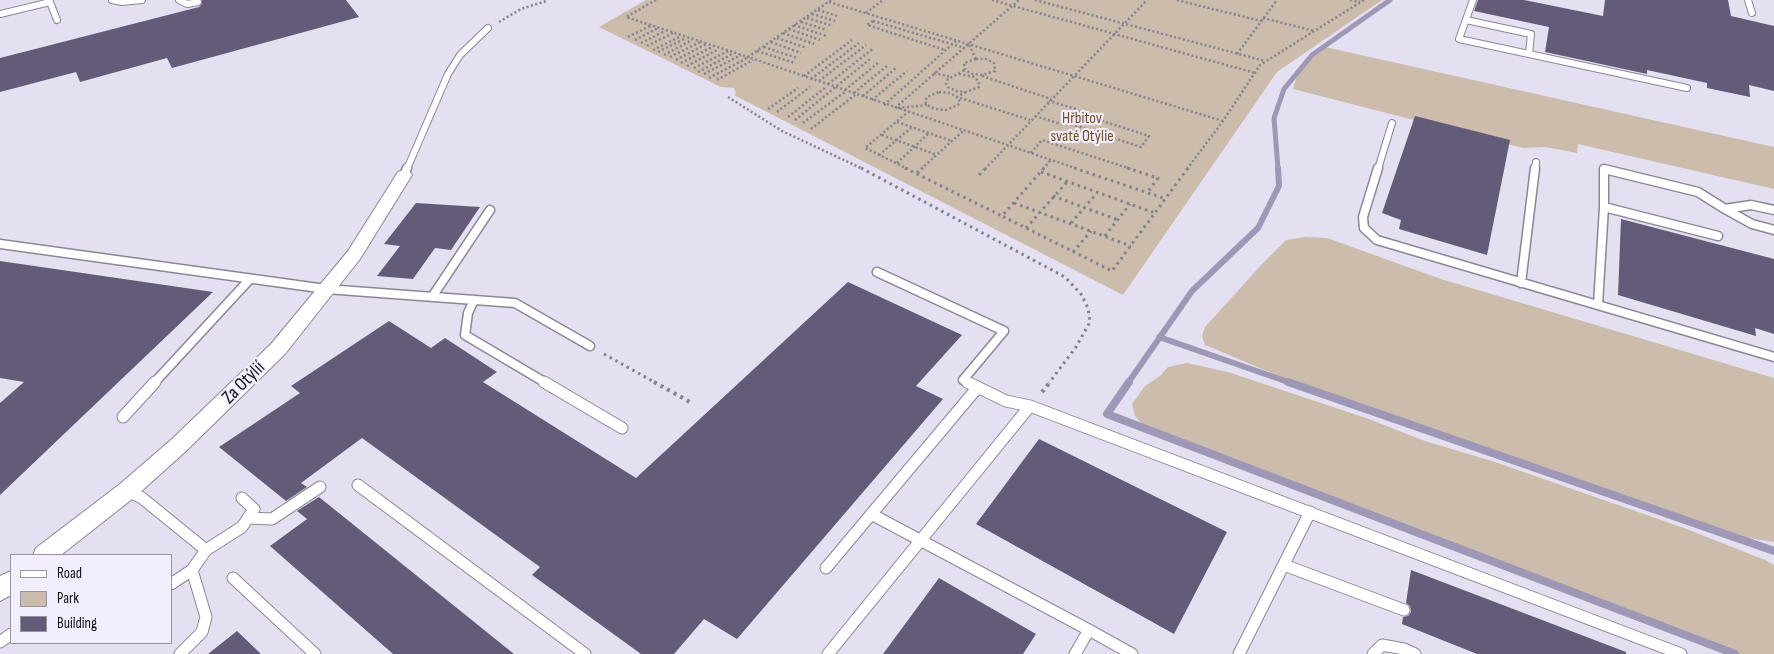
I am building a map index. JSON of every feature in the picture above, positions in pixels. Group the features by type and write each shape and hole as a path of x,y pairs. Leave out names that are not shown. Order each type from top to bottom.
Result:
{"street":[{"name":"Za Otýlií","path":"45,554 128,490 243,385 278,349 354,255 404,175"}],"lane":[{"path":"112,0 122,2 142,0"},
{"path":"179,0 187,4 198,2"},
{"path":"1473,0 1459,39 1687,88"},
{"path":"1748,0 1752,13"},
{"path":"0,14 50,2 57,20"},
{"path":"1466,20 1532,34 1529,54"},
{"path":"404,175 448,74 460,55 488,28"},
{"path":"1392,123 1363,217 1364,228 1377,240 1774,356"},
{"path":"1521,282 1536,162"},
{"path":"1598,305 1604,207 1604,168 1698,192 1752,224 1774,230"},
{"path":"1725,209 1751,205 1774,210"},
{"path":"1604,207 1718,236"},
{"path":"432,297 490,210"},
{"path":"0,244 326,289 515,303 590,346"},
{"path":"877,272 1004,332 963,380 978,388 1006,401 1030,406 1680,654"},
{"path":"123,417 250,279"},
{"path":"474,300 468,313 465,335 622,428"},
{"path":"826,568 978,388"},
{"path":"828,654 1030,406"},
{"path":"248,518 272,519 320,486"},
{"path":"358,486 585,654"},
{"path":"128,490 142,498 206,550"},
{"path":"172,583 192,570 206,550 242,527 254,509 242,498"},
{"path":"1239,654 1310,512"},
{"path":"871,514 1132,654"},
{"path":"1284,564 1404,610"},
{"path":"180,654 202,632 206,617 192,570"},
{"path":"233,578 315,654"},
{"path":"1075,654 1089,630"},
{"path":"1373,654 1382,645 1404,649 1415,654"}],"path":[{"path":"656,0 626,18 754,59 827,86 1166,199"},
{"path":"865,13 883,0"},
{"path":"992,0 1255,74"},
{"path":"894,108 933,73 969,45 1018,0"},
{"path":"1035,0 1266,62"},
{"path":"979,175 1147,0"},
{"path":"1178,0 1261,21"},
{"path":"1237,54 1277,0"},
{"path":"1350,0 1360,2"},
{"path":"908,112 865,148 1112,271 1223,121 1260,65 1364,0"},
{"path":"488,28 521,10 546,1"},
{"path":"709,78 748,57 830,1 878,18 1223,121"},
{"path":"817,10 837,16"},
{"path":"812,14 835,21"},
{"path":"806,17 833,26"},
{"path":"878,18 867,25 945,50"},
{"path":"1263,18 1315,31"},
{"path":"872,21 965,48"},
{"path":"800,22 827,30"},
{"path":"794,25 826,36"},
{"path":"628,37 651,26"},
{"path":"635,40 658,28"},
{"path":"788,29 820,40"},
{"path":"640,43 666,30"},
{"path":"647,46 673,33"},
{"path":"783,33 814,44"},
{"path":"653,50 681,36"},
{"path":"658,52 687,38"},
{"path":"777,38 807,48"},
{"path":"664,55 694,40"},
{"path":"803,76 852,40"},
{"path":"884,104 956,40"},
{"path":"670,57 700,42"},
{"path":"771,42 801,53"},
{"path":"811,79 859,43"},
{"path":"676,60 707,44"},
{"path":"819,82 866,45"},
{"path":"969,45 976,58"},
{"path":"681,63 714,46"},
{"path":"764,46 797,58"},
{"path":"687,66 720,48"},
{"path":"788,117 874,48"},
{"path":"694,68 728,51"},
{"path":"757,51 794,63"},
{"path":"698,72 734,53"},
{"path":"704,74 741,55"},
{"path":"978,79 982,76 994,71 996,65 986,59 976,58 963,65 965,70 972,74 982,76 1076,109 1081,114 1150,136 1141,147 1071,124 1061,124 1035,116"},
{"path":"716,80 754,59"},
{"path":"795,120 837,88 870,59"},
{"path":"803,123 846,91 879,62"},
{"path":"811,129 888,65"},
{"path":"862,97 896,68"},
{"path":"945,92 948,87 946,82 951,77 965,70"},
{"path":"872,100 907,72"},
{"path":"933,73 951,77"},
{"path":"957,97 979,87 980,84 978,79 970,75 960,74"},
{"path":"777,112 810,87"},
{"path":"948,87 956,91 966,92"},
{"path":"768,109 798,88"},
{"path":"927,105 925,99 930,94 945,92 1030,120"},
{"path":"728,97 782,131 859,167 1065,277 1081,294 1088,308 1090,322 1076,347 1030,406"},
{"path":"894,108 927,105 935,109 951,109 960,102 957,97"},
{"path":"1071,124 1081,114"},
{"path":"896,122 952,141"},
{"path":"879,155 912,127"},
{"path":"917,173 964,131"},
{"path":"897,163 930,133"},
{"path":"881,134 937,155"},
{"path":"1031,153 1042,140 1158,178 1147,193"},
{"path":"1002,216 1051,160"},
{"path":"1041,172 1155,213"},
{"path":"1026,228 1067,182"},
{"path":"1071,223 1097,193"},
{"path":"1053,196 1118,220"},
{"path":"1014,203 1131,246"},
{"path":"1105,236 1130,204"},
{"path":"1073,252 1092,231"},
{"path":"590,346 690,402"}],"green space":[{"name":"Hřbitov svaté Otýlie","path":"646,0 1382,0 1277,72 1123,295 734,95 736,93 734,88 721,87 599,27"},
{"path":"1325,47 1774,147 1774,189 1578,144 1577,153 1545,147 1523,148 1293,89 1300,66 1316,51"},
{"path":"1304,237 1327,238 1441,279 1774,378 1774,542 1742,537 1636,504 1483,446 1298,384 1205,345 1202,336 1205,327 1263,263 1286,240"},
{"path":"1187,363 1228,372 1366,418 1425,441 1495,462 1684,528 1765,560 1774,565 1774,654 1729,654 1274,481 1146,428 1135,416 1132,404 1145,386 1160,376 1168,367"}],"building":[{"path":"202,0 346,0 359,17 172,68 167,58 80,82 76,72 0,92 0,58 199,7 202,4"},
{"path":"1478,0 1524,0 1603,16 1605,0 1728,0 1731,16 1774,26 1774,91 1749,85 1750,97 1707,88 1707,83 1647,70 1647,74 1545,52 1549,27 1474,11"},
{"path":"1415,116 1510,140 1487,255 1399,229 1401,220 1382,213"},
{"path":"416,203 480,207 451,250 435,248 413,279 377,276 400,246 384,244"},
{"path":"1621,219 1774,259 1774,334 1755,328 1756,336 1618,295"},
{"path":"0,261 213,292 0,495 0,403 24,382 0,378"},
{"path":"848,282 962,335 916,386 943,399 737,639 704,619 674,654 641,654 532,575 540,567 362,438 301,483 307,487 286,501 219,447 300,393 291,386 389,321 431,348 445,338 497,372 483,382 636,478"},
{"path":"1039,439 1227,532 1174,634 976,524"},
{"path":"319,497 514,654 393,654 270,546 307,519 297,511"},
{"path":"1411,570 1626,652 1626,654 1477,654 1402,624 1403,617 1408,616 1411,612 1410,606 1406,603"},
{"path":"939,578 1036,634 1023,654 883,654"},
{"path":"237,631 261,654 208,654"}],"waterway":[{"path":"1278,169 1274,118 1284,89 1312,55 1390,0"},
{"path":"1160,337 1192,291 1258,228 1279,186 1278,168"},
{"path":"1128,383 1160,337"},
{"path":"1160,337 1291,383"},
{"path":"1129,382 1107,414 1735,654"},
{"path":"1288,382 1774,551"}]}
